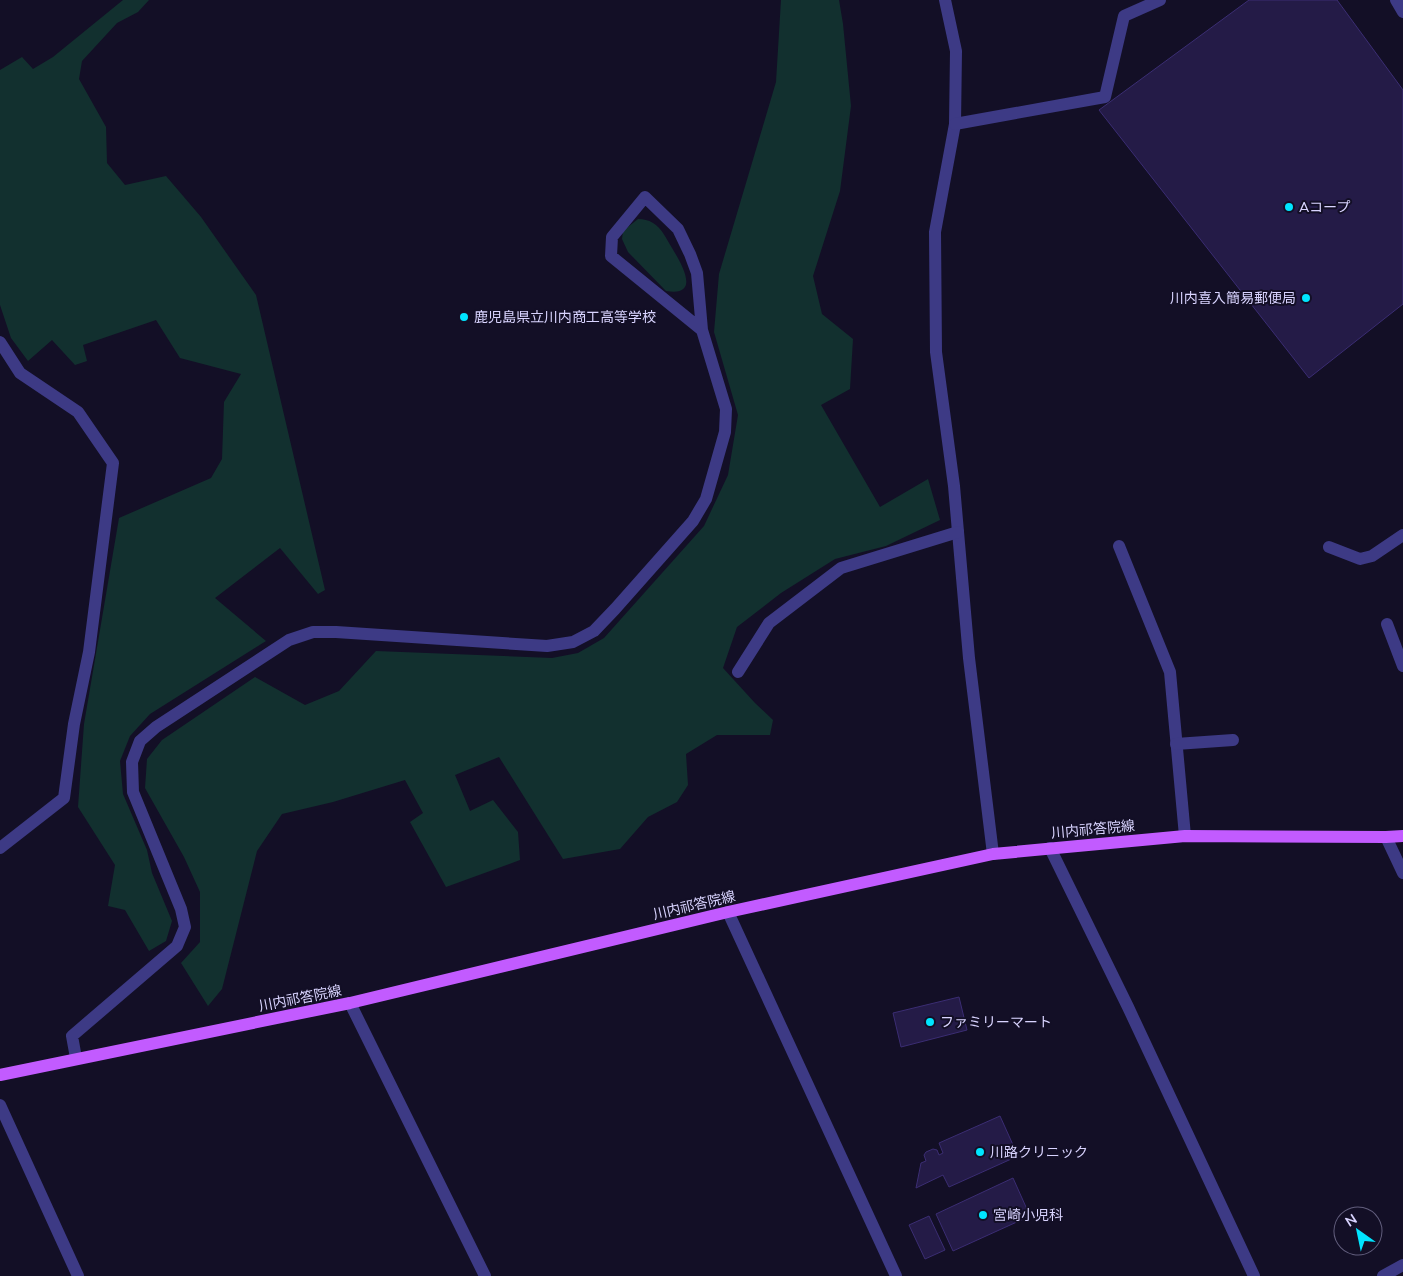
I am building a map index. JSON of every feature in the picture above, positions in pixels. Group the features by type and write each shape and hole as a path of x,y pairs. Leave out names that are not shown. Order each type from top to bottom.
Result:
{"main road":[{"name":"川内祁答院線","path":"0,1075 350,1003 728,912 993,854 1185,836 1403,836"}],"street":[{"path":"945,0 956,51 955,124 935,232 936,352 954,486 969,658 993,854"},
{"path":"955,124 1105,97 1124,16 1160,0"},
{"path":"1396,0 1403,12"},
{"path":"76,1058 72,1036 177,946 185,927 181,909 133,792 132,762 140,741 156,727 289,640 313,632 548,646 573,642 594,631 693,521 706,499 725,432 726,409 702,330 697,273 678,229 645,197 612,237 611,256 702,330"},
{"path":"0,342 20,373 78,412 114,463 90,652 74,724 64,798 0,848"},
{"path":"738,672 770,623 841,568 958,532"},
{"path":"1329,547 1360,559 1372,556 1403,535"},
{"path":"1119,546 1170,672 1185,836"},
{"path":"1387,624 1403,666"},
{"path":"1176,744 1233,740"},
{"path":"1386,837 1403,873"},
{"path":"1050,848 1128,1007 1254,1276"},
{"path":"728,912 896,1276"},
{"path":"350,1003 485,1276"},
{"path":"0,1105 78,1276"},
{"path":"1383,1276 1403,1265"}],"green space":[{"path":"123,0 149,0 138,12 117,23 82,61 79,79 106,127 107,163 125,185 166,176 201,217 256,295 325,590 318,594 280,548 215,598 266,641 150,714 130,736 120,761 123,794 147,850 152,873 172,921 166,941 149,951 125,910 108,906 115,865 78,807 84,724 119,518 211,478 222,459 224,402 241,374 180,358 156,320 83,345 87,361 75,365 52,340 28,361 11,338 0,305 0,70 22,57 33,69 53,57"},
{"path":"781,0 839,0 843,24 851,106 840,191 813,276 822,314 853,339 850,389 821,405 880,507 928,479 940,520 886,546 835,559 781,593 737,627 723,668 773,720 770,735 717,735 686,754 688,785 677,802 648,817 620,849 563,859 499,757 455,775 470,811 493,800 518,832 520,860 446,887 410,822 423,813 405,780 333,802 282,814 257,851 222,989 208,1006 181,963 200,942 200,892 184,857 145,788 147,759 162,740 255,677 305,705 339,691 376,651 552,658 578,653 604,638 704,526 728,475 738,415 714,332 719,274 776,82"},
{"path":"638,219 653,223 664,234 684,270 686,284 683,289 666,291 628,252 622,239 623,231"}],"building":[{"name":"Aコープ","path":"1249,0 1337,0 1403,90 1403,304 1309,378 1099,110"},
{"name":"ファミリーマート","path":"959,997 967,1030 901,1047 893,1013"},
{"name":"川路クリニック","path":"1000,1116 1018,1156 949,1187 943,1175 916,1188 921,1163 926,1161 924,1155 926,1152 933,1149 937,1150 939,1155 943,1153 939,1143"},
{"name":"宮崎小児科","path":"1013,1178 1030,1216 953,1251 936,1214"},
{"path":"929,1216 945,1250 925,1259 909,1225"}],"place":[{"name":"Aコープ","path":"1289,207"},
{"name":"川内喜入簡易郵便局","path":"1306,298"},
{"name":"鹿児島県立川内商工高等学校","path":"464,317"},
{"name":"ファミリーマート","path":"930,1022"},
{"name":"川路クリニック","path":"980,1152"},
{"name":"宮崎小児科","path":"983,1215"}]}
